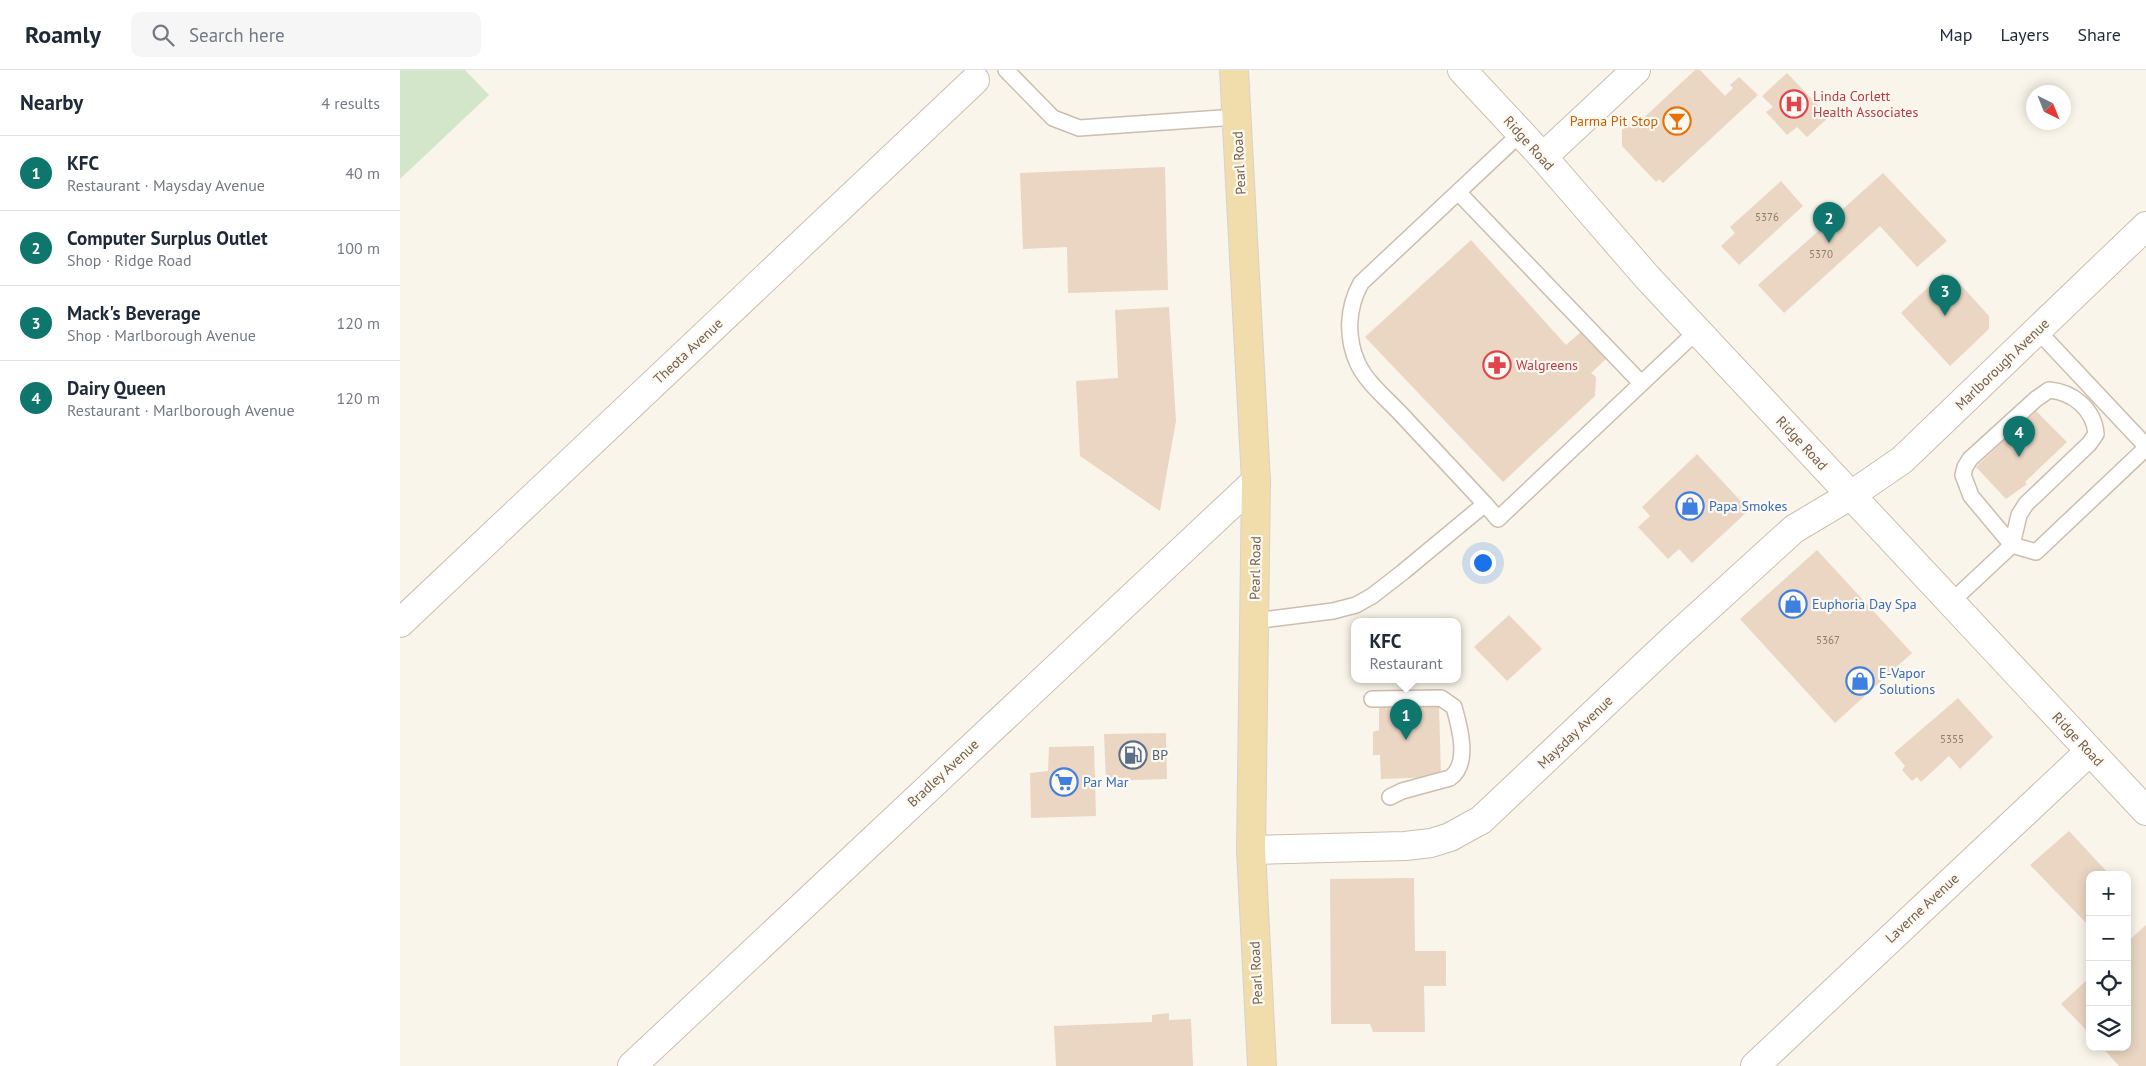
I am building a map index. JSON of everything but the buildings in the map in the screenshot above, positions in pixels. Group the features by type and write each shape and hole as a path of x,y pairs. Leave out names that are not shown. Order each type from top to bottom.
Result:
{"main road":[{"name":"Pearl Road","path":"1234,70 1256,481 1251,850 1262,1066"}],"street":[{"name":"Ridge Road","path":"1462,70 1521,133 1646,277 2146,811"},
{"path":"1542,157 1636,70"},
{"name":"Theota Avenue","path":"400,623 975,80"},
{"name":"Marlborough Avenue","path":"1851,495 1902,460 2146,226"},
{"name":"Bradley Avenue","path":"632,1066 1256,481"},
{"name":"Maysday Avenue","path":"1251,850 1405,846 1431,842 1466,830 1501,803 1672,640 1794,529 1851,495"},
{"name":"Laverne Avenue","path":"1755,1066 2090,751"}],"lane":[{"path":"1006,70 1053,118 1079,128 1236,117"},
{"path":"1521,133 1361,283 1355,294 1349,324 1351,343 1359,366 1377,389 1498,519 1697,331"},
{"path":"1458,192 1641,383"},
{"path":"1950,603 2012,545 2019,514 2026,504 2089,444 2096,434 2091,415 2072,395 2049,390 2036,398 1980,449 1965,468 1963,475 1971,496 2012,545 2036,552 2146,447 2037,330"},
{"path":"1254,621 1333,612 1356,605 1372,596 1403,572 1484,504"},
{"path":"1372,699 1441,698 1454,707 1458,718 1462,754 1460,769 1456,774 1450,778 1402,791 1390,797"}],"green space":[{"path":"400,70 465,70 489,95 400,179"}],"place":[{"name":"Linda Corlett Health Associates","path":"1794,104"},
{"name":"Parma Pit Stop","path":"1677,121"},
{"name":"Computer Surplus Outlet","path":"1829,243"},
{"name":"Mack's Beverage","path":"1945,316"},
{"name":"Walgreens","path":"1497,365"},
{"name":"Dairy Queen","path":"2019,457"},
{"name":"Papa Smokes","path":"1690,506"},
{"name":"Euphoria Day Spa","path":"1793,604"},
{"name":"E-Vapor Solutions","path":"1860,681"},
{"name":"KFC","path":"1406,740"},
{"name":"BP","path":"1133,755"},
{"name":"Par Mar","path":"1064,782"}]}
